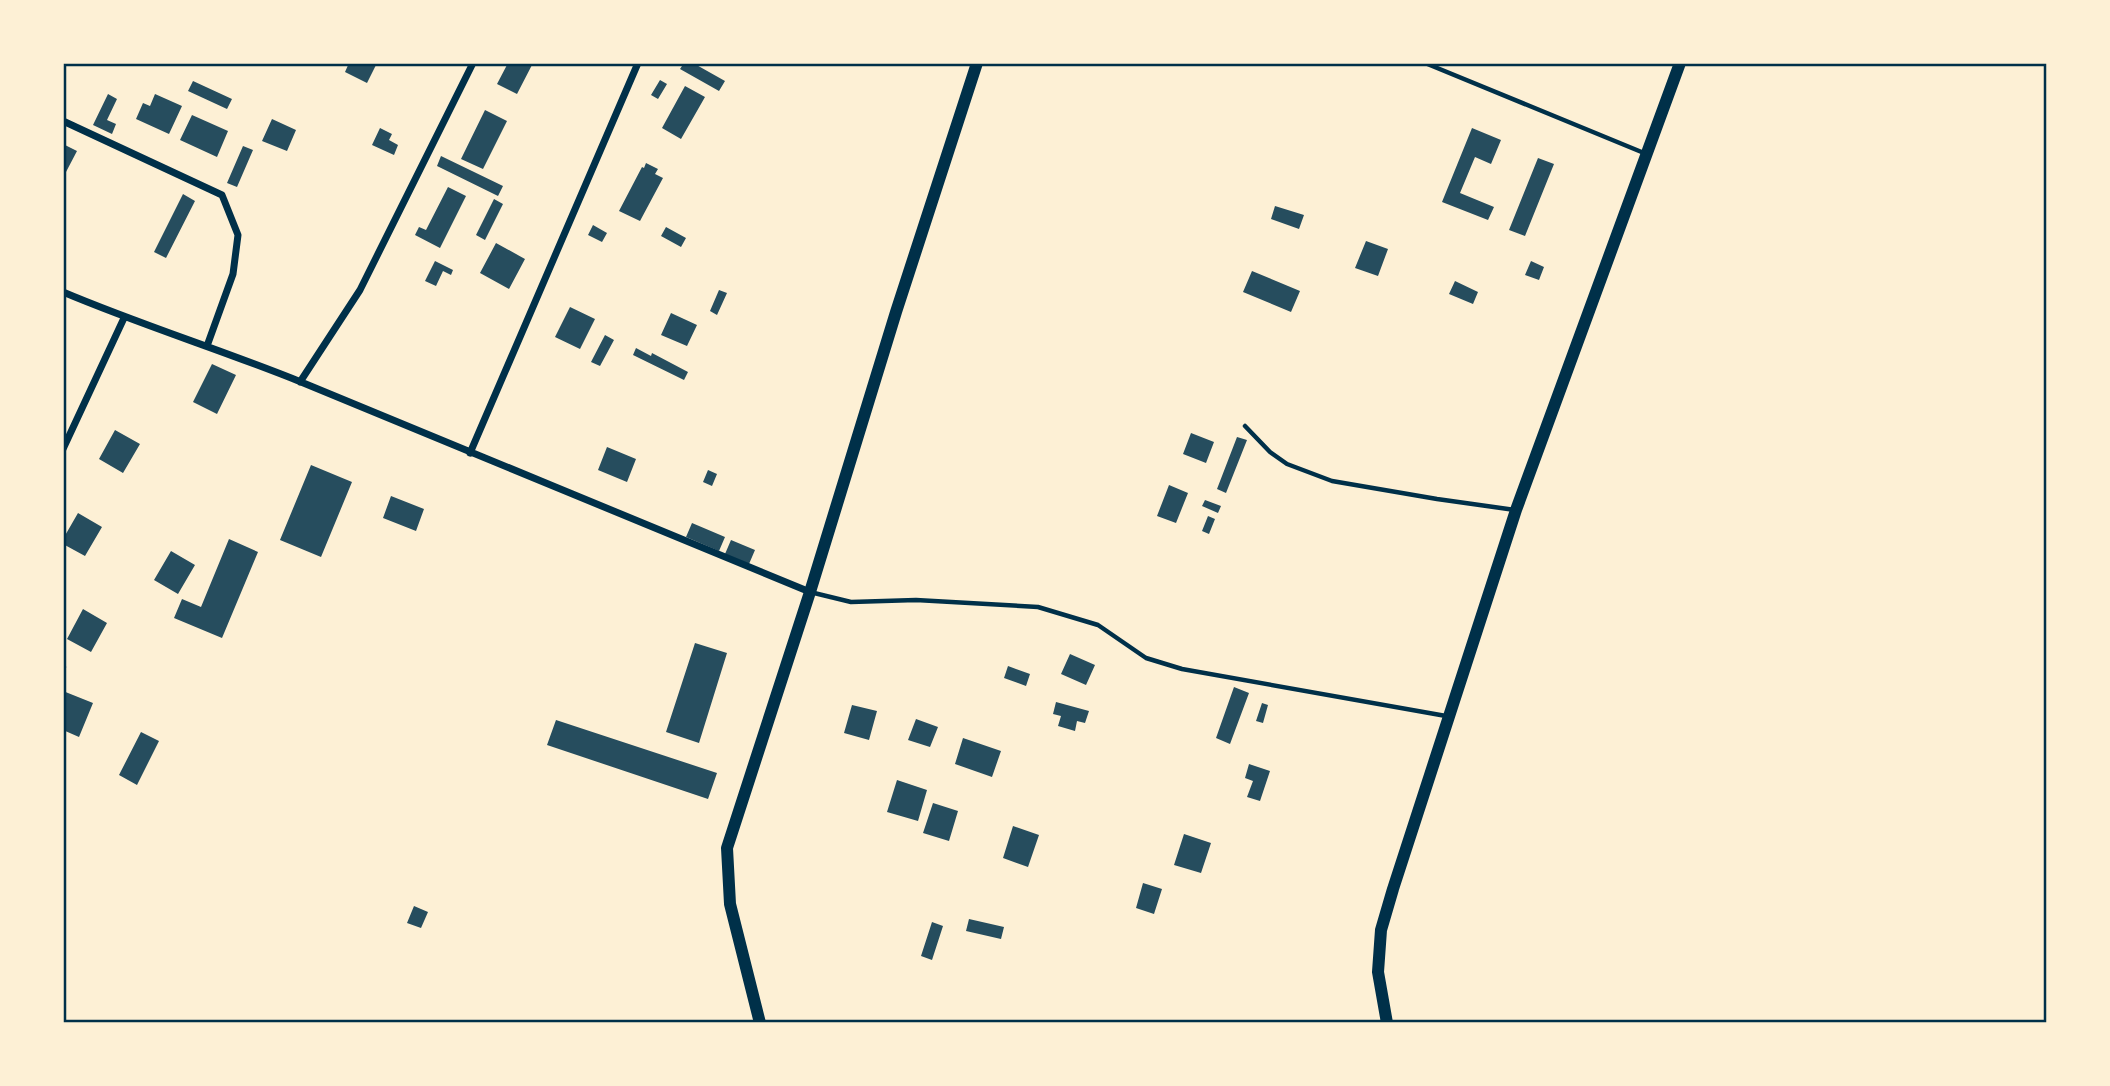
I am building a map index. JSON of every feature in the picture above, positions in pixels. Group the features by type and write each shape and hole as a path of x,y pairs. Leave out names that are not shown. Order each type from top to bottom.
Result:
{"street":[{"path":"300,382 360,290 473,63"},
{"path":"470,453 638,63"},
{"path":"760,1023 730,904 727,848 977,63"},
{"path":"1387,1023 1378,972 1381,930 1447,716 1516,510 1681,63"},
{"path":"63,121 222,195 238,235 233,274 207,345"},
{"path":"63,292 124,318 207,345 300,382 810,592"},
{"path":"63,449 124,318"}],"lane":[{"path":"1425,63 1647,154"},
{"path":"1245,426 1270,452 1287,464 1332,481 1516,510"},
{"path":"810,592 850,602 916,600 1038,607 1098,625 1146,658 1182,669 1447,716"}],"building":[{"path":"349,63 377,63 367,83 345,72"},
{"path":"508,63 533,63 517,94 497,84"},
{"path":"684,63 693,63 725,81 719,91 680,69"},
{"path":"660,80 667,84 658,99 651,95"},
{"path":"193,81 232,99 227,109 188,91"},
{"path":"685,86 705,97 681,139 662,128"},
{"path":"108,94 117,99 107,120 116,124 112,134 93,125"},
{"path":"155,94 182,106 169,134 136,119 143,103 150,106"},
{"path":"485,110 507,121 483,169 461,159"},
{"path":"192,115 228,131 217,157 180,140"},
{"path":"272,119 296,130 287,151 262,141"},
{"path":"380,128 392,134 389,140 398,145 394,155 372,145"},
{"path":"1472,128 1501,140 1491,164 1475,157 1460,193 1494,207 1488,220 1442,202"},
{"path":"63,144 77,151 66,172 63,171"},
{"path":"243,146 253,150 237,187 227,183"},
{"path":"441,156 503,186 498,196 437,166"},
{"path":"1538,158 1554,164 1525,236 1509,230"},
{"path":"646,163 658,169 655,174 663,178 640,221 619,211"},
{"path":"448,187 466,196 440,248 415,235 419,227 426,230"},
{"path":"183,194 195,201 166,258 154,252"},
{"path":"494,199 503,204 485,240 476,235"},
{"path":"1275,206 1304,215 1299,229 1271,219"},
{"path":"593,225 607,233 602,242 588,235"},
{"path":"666,227 686,238 681,247 661,236"},
{"path":"1366,241 1388,249 1378,276 1355,268"},
{"path":"496,243 525,259 509,289 480,273"},
{"path":"435,261 453,270 451,275 443,271 436,286 425,281"},
{"path":"1531,261 1544,267 1539,280 1525,275"},
{"path":"1252,271 1300,291 1291,312 1243,292"},
{"path":"1455,281 1478,292 1473,304 1449,294"},
{"path":"719,290 727,293 717,315 710,311"},
{"path":"570,307 595,319 580,349 555,337"},
{"path":"671,313 697,325 687,346 661,335"},
{"path":"605,335 614,340 600,366 591,362"},
{"path":"636,348 651,356 652,353 688,372 684,380 633,355"},
{"path":"212,364 236,375 217,414 193,402"},
{"path":"115,430 140,444 123,473 99,459"},
{"path":"1191,433 1214,442 1206,463 1183,454"},
{"path":"1237,437 1247,440 1226,493 1217,489"},
{"path":"607,447 636,459 627,482 598,470"},
{"path":"311,465 352,482 321,557 280,540"},
{"path":"708,470 717,474 712,486 703,482"},
{"path":"1169,485 1188,493 1176,523 1157,516"},
{"path":"391,496 424,509 416,531 383,518"},
{"path":"1205,500 1221,506 1218,513 1202,506"},
{"path":"78,513 102,527 85,556 63,544 63,539"},
{"path":"1208,516 1215,519 1209,534 1202,531"},
{"path":"692,523 725,537 719,551 686,537"},
{"path":"229,539 258,552 222,638 174,618 182,599 201,607"},
{"path":"731,540 755,550 749,564 725,554"},
{"path":"171,551 195,565 178,594 154,580"},
{"path":"83,609 107,623 91,652 67,639"},
{"path":"695,643 727,653 699,743 666,732"},
{"path":"1070,654 1095,665 1086,685 1061,674"},
{"path":"1008,666 1030,674 1026,686 1004,678"},
{"path":"1234,687 1249,693 1230,744 1216,738"},
{"path":"63,691 93,703 79,737 63,730"},
{"path":"1056,702 1089,711 1085,723 1077,721 1075,731 1058,726 1061,716 1053,714"},
{"path":"1262,703 1268,705 1263,723 1256,721"},
{"path":"852,705 877,711 869,740 844,733"},
{"path":"916,719 938,727 930,747 908,740"},
{"path":"556,720 717,773 708,799 547,745"},
{"path":"141,732 159,741 137,785 119,775"},
{"path":"963,738 1001,751 992,777 955,764"},
{"path":"1249,764 1270,771 1260,801 1247,797 1253,781 1245,778"},
{"path":"897,780 927,790 918,821 887,812"},
{"path":"933,803 958,811 949,841 923,833"},
{"path":"1013,826 1039,835 1028,867 1003,858"},
{"path":"1184,834 1211,843 1201,873 1174,865"},
{"path":"1143,883 1162,889 1154,914 1136,908"},
{"path":"414,906 428,912 421,928 407,923"},
{"path":"969,919 1004,927 1001,939 966,931"},
{"path":"932,922 943,926 932,960 921,956"}]}
